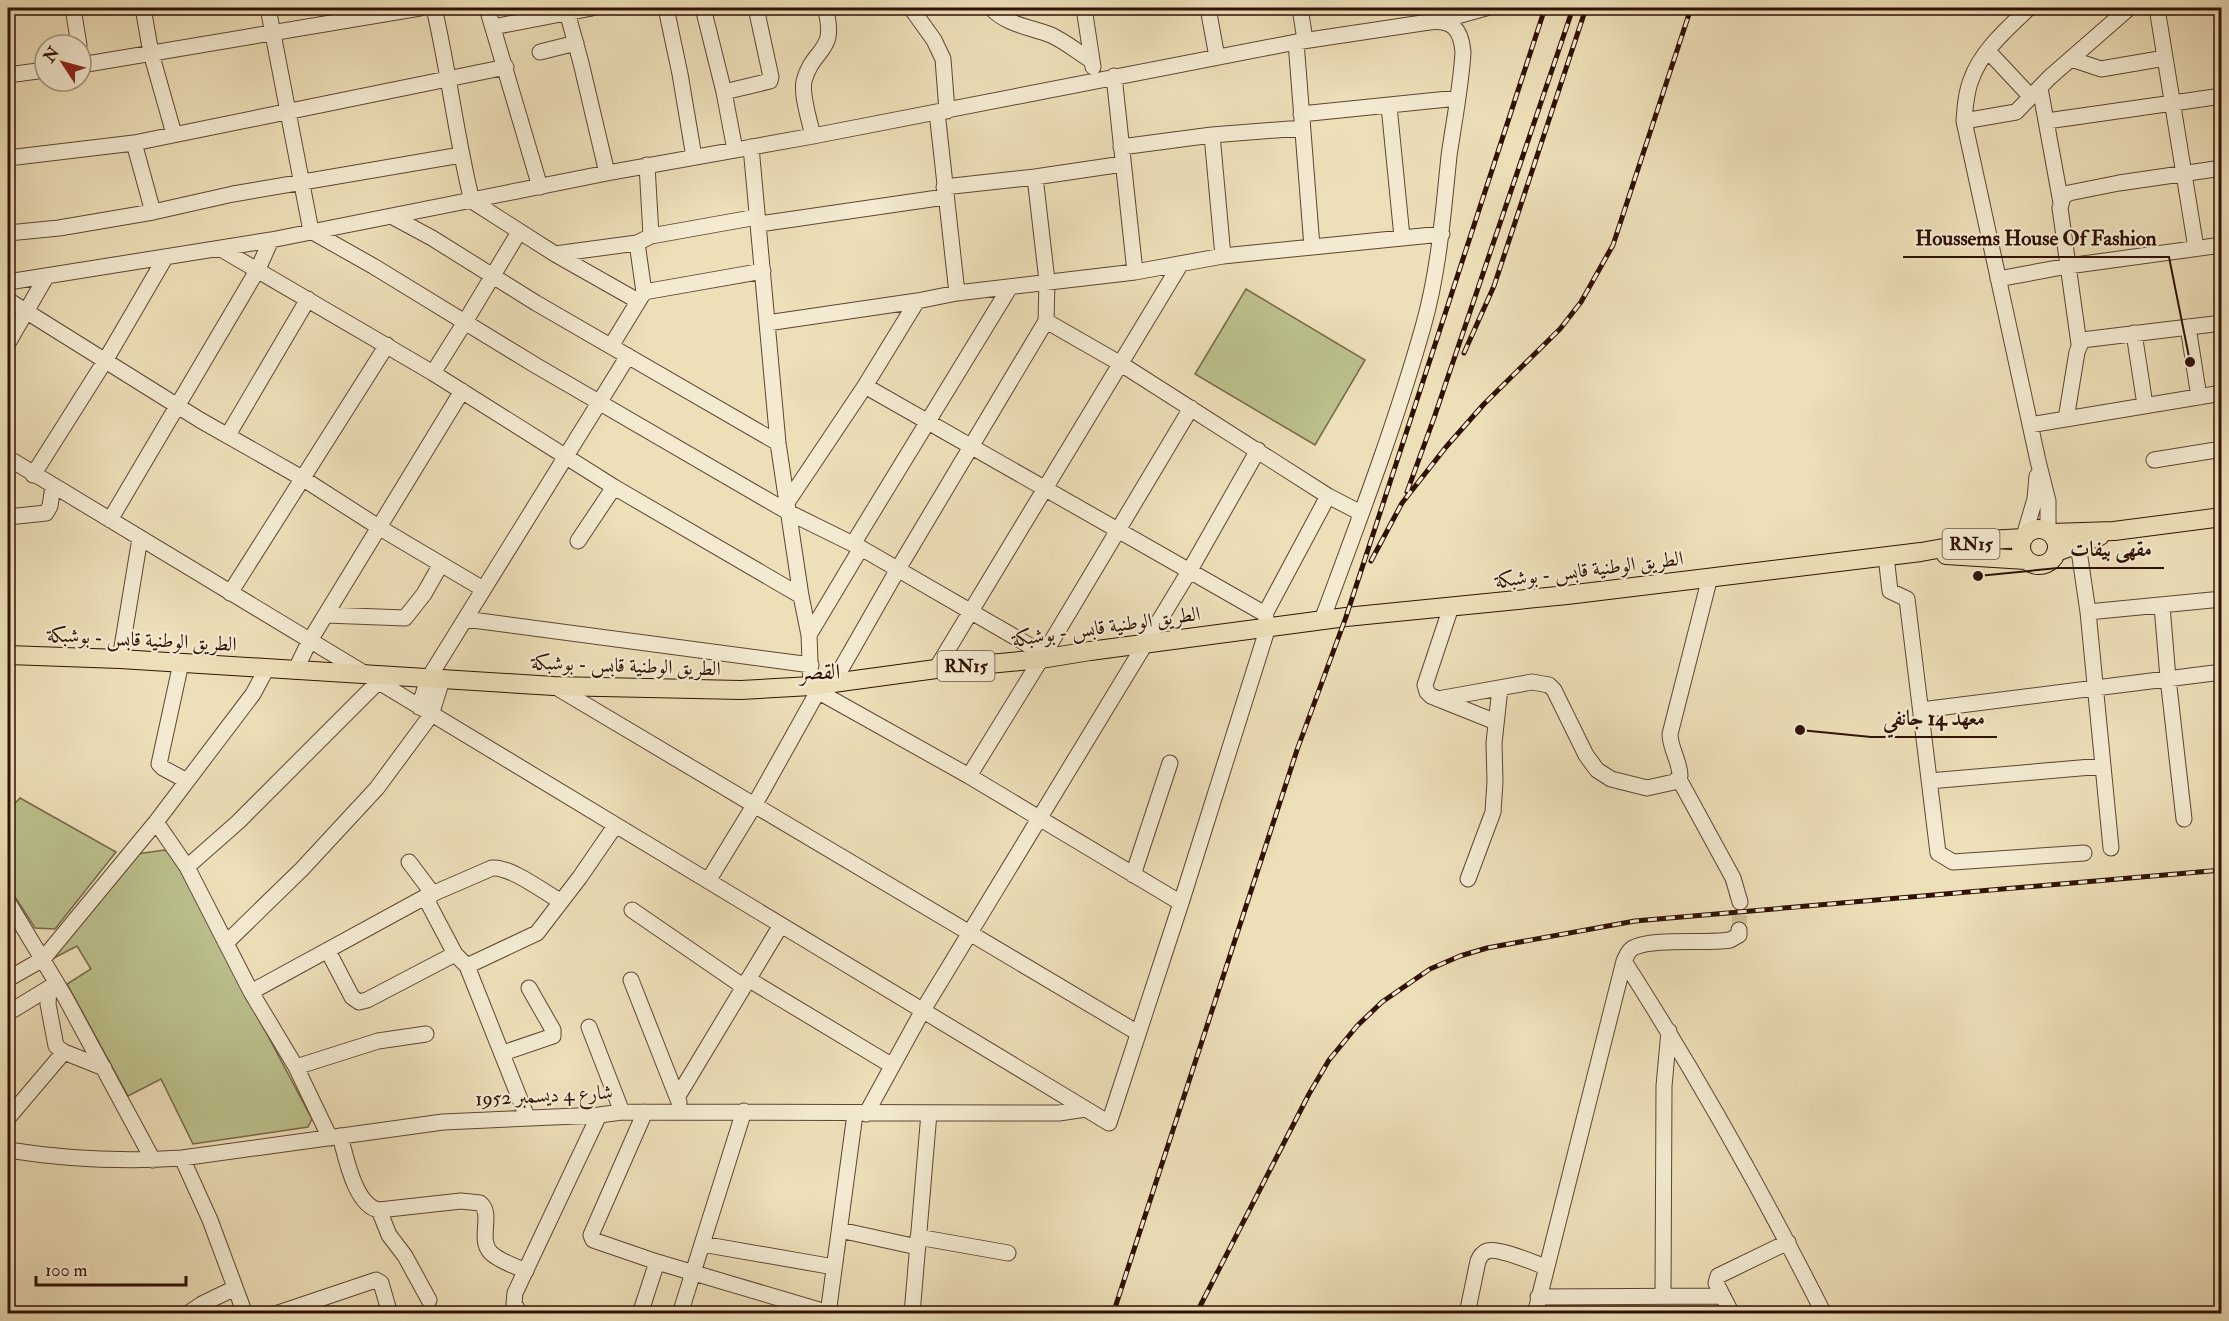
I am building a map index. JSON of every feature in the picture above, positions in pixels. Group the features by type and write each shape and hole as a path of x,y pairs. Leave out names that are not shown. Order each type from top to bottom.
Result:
{"main road":[{"name":"RN15","path":"2114,531 2056,552 2051,561 2041,565 2031,564 2021,550 2023,537 2035,529 2049,532 2114,531 2222,517"},
{"path":"2049,532 2055,538 2056,552"},
{"name":"الطريق الوطنية قابس - بوشبكة","path":"8,655 267,668 370,678 435,679 554,686 741,690 821,686 936,669 1145,644 1267,620 1322,620 1451,607 1921,552 1988,540 2023,537"},
{"name":"الطريق الوطنية قابس - بوشبكة","path":"1921,552 2026,560"}],"street":[{"path":"73,8 78,33"},
{"path":"143,8 151,53 174,134"},
{"path":"268,8 311,231 600,403 898,569 1042,657"},
{"path":"93,61 274,32 347,14 420,8"},
{"path":"434,8 460,155 472,201 555,254 641,297 763,271"},
{"path":"487,8 540,187"},
{"path":"493,27 567,10 592,8"},
{"path":"666,8 694,157"},
{"path":"703,8 724,92 735,150"},
{"path":"724,92 770,81 756,8"},
{"path":"813,136 804,84 808,72 829,37 830,29 825,8"},
{"path":"911,8 934,40 943,59 945,192 957,293"},
{"path":"991,8 1012,22 1051,35 1092,61"},
{"path":"1084,8 1097,80"},
{"path":"1208,8 1217,57"},
{"path":"1299,8 1302,121 1312,247"},
{"path":"8,282 271,240 647,165 813,136 1114,76 1301,41 1439,21 1486,8"},
{"path":"2028,8 1982,58 1971,79 1964,121 2048,501 2049,532"},
{"path":"1964,121 2011,114 2129,8"},
{"path":"2157,8 2196,248"},
{"path":"567,10 607,173"},
{"path":"1322,620 1361,513 1423,327 1442,234 1463,52 1462,40 1453,26 1439,21"},
{"path":"540,52 576,43"},
{"path":"1988,51 2035,92 2047,121 2061,203 2079,344 2066,419"},
{"path":"2071,59 2101,69 2165,58"},
{"path":"8,158 134,143 506,67"},
{"path":"8,75 33,72"},
{"path":"1114,76 1135,272"},
{"path":"2047,121 2222,96"},
{"path":"1121,147 1212,135 1389,106 1458,98"},
{"path":"1389,106 1402,237"},
{"path":"1212,135 1223,256"},
{"path":"134,143 153,212"},
{"path":"751,147 778,443 801,596 809,634 811,665 821,686 1181,903"},
{"path":"8,233 59,228 153,212 233,194 302,184 460,155"},
{"path":"555,254 758,220 1124,164"},
{"path":"611,346 641,297 647,165"},
{"path":"2061,203 2063,197 2069,193 2222,168"},
{"path":"708,881 755,804 821,686 898,569 1046,321 1047,281 1035,177"},
{"path":"393,217 778,443"},
{"path":"432,373 519,232"},
{"path":"767,323 957,293 1135,272 1223,256 1442,234"},
{"path":"110,520 258,269 271,240"},
{"path":"1998,279 2068,266 2222,245"},
{"path":"222,249 387,345 566,457 801,596"},
{"path":"33,475 105,361 165,258"},
{"path":"936,669 1180,265"},
{"path":"8,343 46,277"},
{"path":"809,634 927,422 1010,287"},
{"path":"228,435 308,299"},
{"path":"8,300 483,589"},
{"path":"787,508 917,301"},
{"path":"1046,321 1121,364 1328,495 1361,513"},
{"path":"2079,344 2089,339 2222,322"},
{"path":"2188,327 2199,397"},
{"path":"2134,333 2145,405"},
{"path":"230,593 387,345"},
{"path":"226,943 302,869 376,788 425,711 435,679 465,619 628,357"},
{"path":"865,386 1190,570 1267,620"},
{"path":"295,671 309,642 462,391"},
{"path":"2030,425 2222,393"},
{"path":"969,776 1191,408"},
{"path":"2154,460 2222,449"},
{"path":"645,1112 591,1237 596,1243 829,1313 834,1267 861,1114 1190,570 1258,450"},
{"path":"8,458 309,642 1109,1123 1181,903 1267,620 1328,495"},
{"path":"2023,537 2036,499 2038,461"},
{"path":"8,518 46,513 50,506 54,486"},
{"path":"578,541 614,486"},
{"path":"120,659 140,538"},
{"path":"2078,544 2088,612 2111,848"},
{"path":"1886,556 1890,591 1907,599 1938,853 1953,862 2084,853"},
{"path":"326,615 405,618 424,594 441,564"},
{"path":"1710,577 1670,734 1670,744 1680,770 1679,779 1732,878 1740,902"},
{"path":"2088,612 2222,599"},
{"path":"2162,606 2184,819"},
{"path":"1451,607 1425,685 1427,692 1438,699 1496,722"},
{"path":"465,619 811,665"},
{"path":"181,663 159,764 187,781"},
{"path":"8,979 43,959 156,822 253,694 267,668"},
{"path":"1921,710 2222,672"},
{"path":"187,867 246,814 370,678"},
{"path":"1438,699 1532,682 1550,685 1586,755 1597,770 1611,779 1647,788 1679,779"},
{"path":"554,686 1138,1033"},
{"path":"1468,879 1493,812 1496,722 1500,688"},
{"path":"1133,875 1170,763"},
{"path":"1929,781 2103,766"},
{"path":"156,822 187,867 251,992 335,1137 359,1194 369,1207 379,1210 461,1201 480,1203 485,1210 484,1243 488,1249 494,1256 526,1271"},
{"path":"467,966 537,933 615,826"},
{"path":"146,834 168,838"},
{"path":"409,862 429,896 455,954 467,966 527,1117"},
{"path":"251,992 429,896 498,868 510,872 560,902"},
{"path":"8,902 43,959 53,986 104,1068 153,1160"},
{"path":"632,910 746,983 891,1065"},
{"path":"680,1104 746,983 781,925"},
{"path":"1535,1314 1628,952 1636,946 1730,940 1739,935 1739,930"},
{"path":"328,951 352,997 359,1002 455,954"},
{"path":"1624,961 1669,1031 1788,1242 1824,1314"},
{"path":"631,980 680,1104"},
{"path":"8,1013 53,986"},
{"path":"53,986 48,1004 56,1046 64,1052 104,1068"},
{"path":"503,1053 553,1036 553,1030 529,988"},
{"path":"589,1027 622,1112"},
{"path":"1663,1296 1664,1086 1669,1031"},
{"path":"296,1067 378,1041 426,1034"},
{"path":"8,1118 64,1052"},
{"name":"شارع 4 ديسمبر 1952","path":"8,1150 100,1160 153,1160 443,1122 645,1112 680,1104 744,1111 861,1114 1059,1113 1086,1109"},
{"path":"681,1314 744,1111"},
{"path":"912,1314 929,1113"},
{"path":"520,1314 513,1301 519,1283 599,1115"},
{"path":"182,1158 210,1220 245,1314"},
{"path":"379,1210 389,1235 405,1256 429,1300"},
{"path":"840,1230 1008,1253"},
{"path":"1732,1314 1716,1283 1720,1274 1788,1242"},
{"path":"702,1244 834,1267"},
{"path":"1467,1314 1478,1261 1487,1251 1497,1250 1546,1267"},
{"path":"640,1314 657,1262"},
{"path":"275,1314 376,1280 381,1282 390,1314"},
{"path":"188,1314 202,1304 235,1288"},
{"path":"1538,1297 1723,1296"}],"green space":[{"path":"1246,289 1365,360 1315,445 1195,374"},
{"path":"20,798 116,852 55,929 35,928 8,886 8,811"},
{"path":"164,850 171,853 312,1119 308,1127 193,1144 161,1079 128,1096 67,984 91,969 77,946 52,959 131,855"}],"tunnel":[{"path":"1739,930 1740,902"}],"railway":[{"path":"1113,1314 1297,750 1346,617 1545,8"},
{"path":"1407,492 1573,8"},
{"path":"1464,353 1494,286 1586,8"},
{"path":"1371,561 1402,503 1446,447 1484,404 1560,329 1581,302 1613,245 1691,8"},
{"path":"1196,1314 1309,1094 1329,1060 1357,1026 1382,1002 1430,969 1460,956 1487,948 1635,921 2222,870"}],"place":[{"name":"Houssems House Of Fashion","path":"2190,362"},
{"name":"مقهى بيفات","path":"1978,576"},
{"name":"معهد 14 جانفي","path":"1800,730"}],"district":[{"name":"القصر","path":"820,671"}]}
